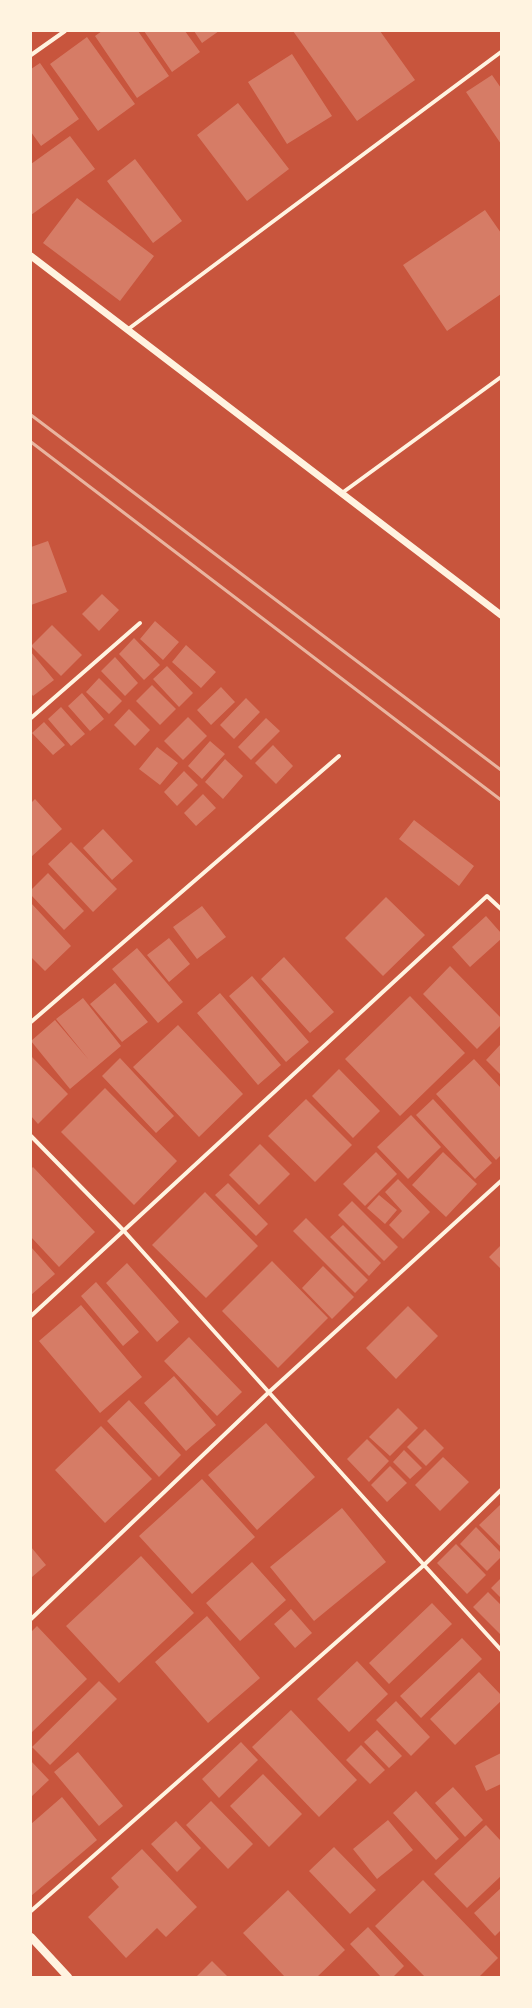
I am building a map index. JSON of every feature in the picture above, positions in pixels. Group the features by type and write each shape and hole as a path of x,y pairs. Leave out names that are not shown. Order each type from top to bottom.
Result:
{"main road":[{"path":"31,1938 68,1977"}],"street":[{"path":"31,55 65,31"},
{"path":"127,330 501,52"},
{"path":"31,256 501,615"},
{"path":"342,494 501,377"},
{"path":"31,718 140,623"},
{"path":"31,1022 339,756"},
{"path":"31,1316 487,896 501,909"},
{"path":"31,1136 124,1231 268,1393 501,1650"},
{"path":"31,1618 268,1393 501,1180"},
{"path":"31,1911 424,1565 501,1490"}],"building":[{"path":"102,31 138,31 169,76 137,98 95,36"},
{"path":"144,31 185,31 200,52 172,72"},
{"path":"194,31 219,31 202,43"},
{"path":"293,31 380,31 415,80 357,121"},
{"path":"87,37 135,104 98,131 50,64"},
{"path":"292,54 332,116 287,144 248,82"},
{"path":"40,63 79,119 41,146 31,132 31,69"},
{"path":"492,75 501,88 501,144 466,92"},
{"path":"238,103 289,169 247,201 197,135"},
{"path":"70,136 95,169 31,215 31,164"},
{"path":"135,159 182,221 153,243 107,181"},
{"path":"77,198 154,256 120,301 43,243"},
{"path":"485,210 501,233 501,294 447,331 403,265"},
{"path":"48,541 67,592 31,605 31,547"},
{"path":"102,594 119,610 99,631 82,614"},
{"path":"155,621 179,642 163,660 140,639"},
{"path":"52,625 82,655 61,676 31,646"},
{"path":"134,638 160,665 144,680 119,654"},
{"path":"186,645 216,672 201,688 172,662"},
{"path":"31,652 54,680 33,696 31,693"},
{"path":"115,657 138,683 125,696 101,671"},
{"path":"167,666 193,693 179,707 153,679"},
{"path":"99,678 122,701 109,714 86,692"},
{"path":"152,685 176,709 160,725 136,701"},
{"path":"221,687 235,702 211,725 197,710"},
{"path":"82,693 104,719 90,731 68,706"},
{"path":"246,698 260,712 234,739 220,725"},
{"path":"61,707 85,734 71,746 48,719"},
{"path":"129,709 150,730 135,746 114,725"},
{"path":"188,717 207,736 183,760 164,741"},
{"path":"266,718 280,731 251,760 238,747"},
{"path":"44,722 65,745 53,755 32,733"},
{"path":"210,741 225,754 202,779 188,766"},
{"path":"273,745 293,766 276,784 255,763"},
{"path":"157,747 178,763 160,785 139,769"},
{"path":"225,759 243,776 223,799 205,782"},
{"path":"184,771 198,785 177,806 164,792"},
{"path":"203,794 216,808 196,826 184,813"},
{"path":"35,799 62,829 31,857 31,803"},
{"path":"414,820 474,866 459,886 399,839"},
{"path":"103,829 133,861 112,880 83,848"},
{"path":"71,842 117,889 93,912 48,864"},
{"path":"48,873 84,911 64,930 31,895 31,890"},
{"path":"386,897 425,935 383,976 345,938"},
{"path":"31,903 71,946 45,971 31,957"},
{"path":"202,906 226,937 197,959 173,927"},
{"path":"486,916 501,933 501,939 470,967 452,947"},
{"path":"169,938 190,964 169,982 147,955"},
{"path":"137,948 183,1002 158,1023 112,969"},
{"path":"284,957 334,1012 310,1033 261,979"},
{"path":"450,966 501,1018 501,1025 477,1049 423,994"},
{"path":"252,976 309,1042 286,1062 229,996"},
{"path":"115,983 148,1022 122,1042 90,1004"},
{"path":"220,993 281,1065 258,1085 197,1013"},
{"path":"410,996 465,1053 400,1116 345,1059"},
{"path":"83,998 121,1046 70,1089 31,1041 55,1020 89,1060 56,1019"},
{"path":"178,1025 243,1094 199,1137 133,1067"},
{"path":"501,1044 501,1075 486,1060"},
{"path":"31,1056 68,1094 38,1124 31,1116"},
{"path":"120,1058 174,1116 156,1133 102,1076"},
{"path":"474,1059 501,1088 501,1155 496,1160 436,1094"},
{"path":"339,1069 380,1111 353,1138 312,1096"},
{"path":"105,1088 177,1161 134,1205 61,1132"},
{"path":"306,1099 352,1145 315,1182 268,1136"},
{"path":"433,1099 492,1163 475,1179 416,1115"},
{"path":"411,1115 441,1147 408,1179 377,1147"},
{"path":"260,1144 290,1174 259,1205 229,1175"},
{"path":"376,1152 397,1174 365,1206 343,1184"},
{"path":"443,1152 477,1184 446,1217 412,1185"},
{"path":"33,1167 95,1232 59,1267 31,1237 31,1169"},
{"path":"398,1179 430,1212 403,1239 389,1225 402,1211 385,1192"},
{"path":"228,1183 268,1224 256,1236 215,1195"},
{"path":"205,1192 258,1246 206,1298 152,1245"},
{"path":"379,1195 397,1210 385,1224 367,1208"},
{"path":"352,1201 398,1247 384,1261 338,1215"},
{"path":"306,1218 368,1280 355,1293 293,1231"},
{"path":"343,1225 381,1263 369,1276 330,1237"},
{"path":"501,1245 501,1269 489,1257"},
{"path":"31,1247 55,1274 31,1295"},
{"path":"272,1261 328,1318 278,1368 222,1311"},
{"path":"127,1263 179,1322 157,1342 106,1283"},
{"path":"323,1266 354,1297 332,1319 302,1288"},
{"path":"96,1282 139,1332 123,1346 81,1296"},
{"path":"81,1305 142,1377 100,1413 39,1341"},
{"path":"408,1306 438,1336 396,1379 366,1348"},
{"path":"189,1337 242,1392 217,1416 164,1361"},
{"path":"174,1376 216,1425 186,1451 144,1403"},
{"path":"129,1400 181,1455 159,1477 107,1421"},
{"path":"398,1408 418,1428 390,1456 369,1437"},
{"path":"266,1423 315,1477 257,1530 208,1475"},
{"path":"101,1426 152,1479 105,1523 55,1470"},
{"path":"425,1429 444,1448 426,1466 407,1447"},
{"path":"367,1439 389,1461 369,1482 347,1459"},
{"path":"404,1450 422,1468 410,1479 393,1462"},
{"path":"443,1457 469,1482 440,1511 415,1485"},
{"path":"390,1466 407,1483 387,1502 371,1485"},
{"path":"202,1479 255,1537 192,1594 139,1536"},
{"path":"500,1505 501,1506 501,1547 479,1525"},
{"path":"342,1508 386,1562 314,1621 270,1567"},
{"path":"476,1527 501,1553 501,1557 487,1571 460,1544"},
{"path":"456,1544 486,1575 467,1594 437,1563"},
{"path":"31,1547 46,1565 32,1577 31,1576"},
{"path":"141,1556 194,1613 119,1683 66,1626"},
{"path":"252,1562 286,1600 240,1641 206,1603"},
{"path":"501,1578 501,1598 491,1588"},
{"path":"488,1592 501,1605 501,1635 473,1607"},
{"path":"432,1603 452,1624 389,1684 369,1663"},
{"path":"291,1609 312,1633 295,1648 274,1624"},
{"path":"207,1616 260,1678 208,1723 155,1662"},
{"path":"37,1626 87,1679 31,1733 31,1632"},
{"path":"462,1638 482,1659 421,1718 400,1696"},
{"path":"357,1661 388,1694 349,1732 317,1699"},
{"path":"479,1672 501,1695 501,1701 455,1745 430,1719"},
{"path":"99,1681 117,1699 50,1765 32,1747"},
{"path":"396,1701 430,1737 411,1756 376,1720"},
{"path":"291,1710 357,1780 319,1817 252,1747"},
{"path":"377,1730 402,1756 389,1768 364,1742"},
{"path":"241,1742 258,1760 219,1798 202,1779"},
{"path":"361,1745 385,1770 370,1784 346,1760"},
{"path":"78,1752 123,1806 99,1826 54,1772"},
{"path":"501,1753 501,1784 486,1791 475,1766"},
{"path":"31,1761 49,1780 31,1797"},
{"path":"263,1774 302,1814 269,1847 230,1806"},
{"path":"453,1787 483,1820 465,1837 435,1803"},
{"path":"416,1791 459,1839 436,1860 393,1813"},
{"path":"62,1797 97,1840 31,1896 31,1824"},
{"path":"211,1801 253,1844 228,1869 186,1825"},
{"path":"388,1820 413,1850 377,1879 353,1849"},
{"path":"176,1821 201,1848 177,1872 151,1844"},
{"path":"486,1825 501,1841 501,1876 467,1908 434,1874"},
{"path":"334,1847 376,1890 350,1914 309,1871"},
{"path":"142,1849 197,1907 166,1937 157,1928 126,1958 88,1917 119,1887 111,1878"},
{"path":"423,1880 498,1958 479,1977 425,1977 375,1926"},
{"path":"501,1888 501,1930 495,1936 474,1913"},
{"path":"288,1890 345,1950 317,1977 285,1977 243,1933"},
{"path":"368,1927 404,1966 393,1977 381,1977 350,1944"},
{"path":"212,1961 228,1977 196,1977"}],"railway":[{"path":"31,415 501,770"},
{"path":"31,442 501,800"}]}
